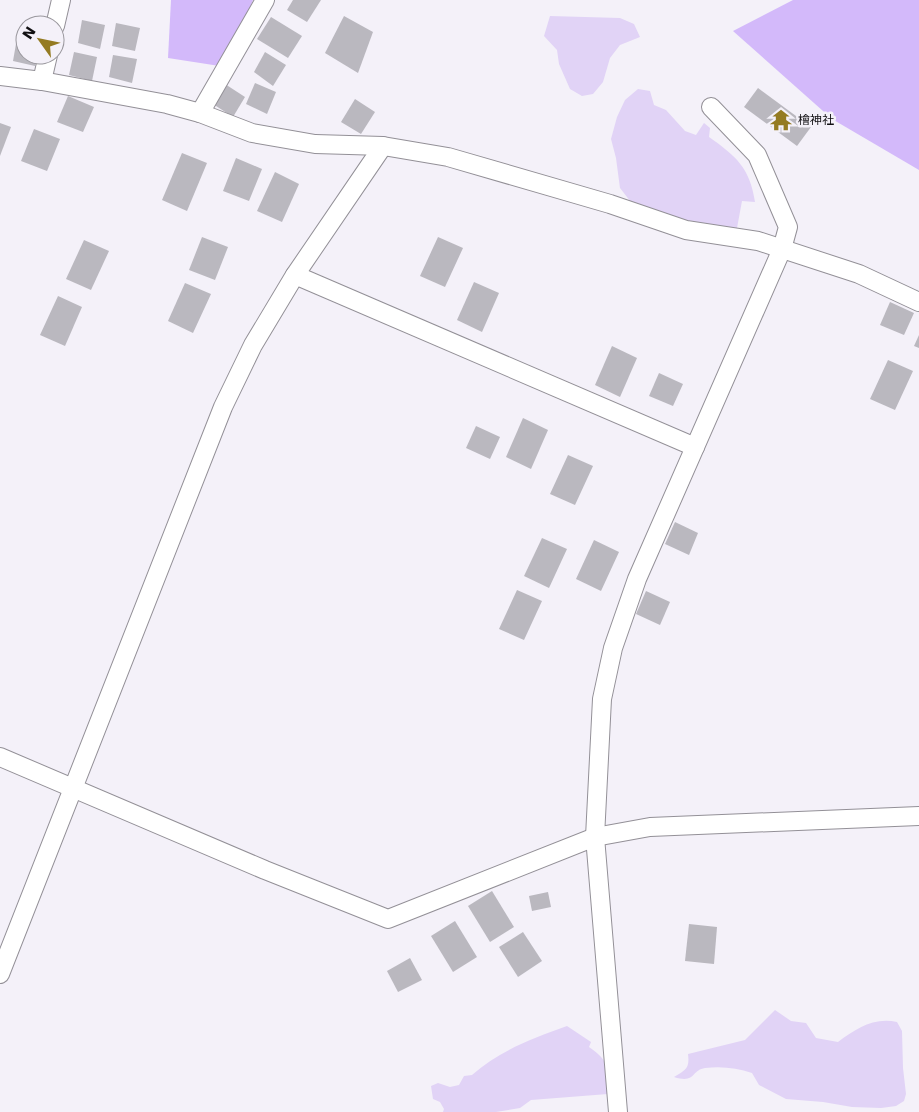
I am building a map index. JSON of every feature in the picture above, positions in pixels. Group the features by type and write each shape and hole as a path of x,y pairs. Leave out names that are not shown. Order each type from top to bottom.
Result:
{"street":[{"path":"58,15 61,0"},
{"path":"200,112 265,0"},
{"path":"42,81 46,65"},
{"path":"0,76 42,81 167,104 200,112 252,133 315,144 383,146 448,157 610,204 686,230 758,241 859,274 919,302"},
{"path":"618,1112 595,837 602,699 613,648 637,579 782,249 788,226 758,155 711,108"},
{"path":"0,974 223,407 253,345 295,276 383,146"},
{"path":"295,276 695,447"},
{"path":"0,758 265,870 388,919 595,837 650,826 919,816"}],"shaded area":[{"path":"171,0 253,0 226,67 168,58"},
{"path":"793,0 919,0 919,170 832,119 733,31"},
{"path":"550,16 620,18 634,24 640,37 620,45 610,58 603,82 593,94 582,96 570,89 559,64 557,50 544,36"},
{"path":"638,89 650,91 654,105 666,110 685,131 696,135 704,123 710,128 709,137 727,150 740,164 750,180 755,202 742,201 737,228 685,221 634,206 620,188 611,139 617,117 625,100"},
{"path":"775,1010 791,1021 806,1023 816,1038 838,1042 865,1025 880,1021 897,1022 902,1031 906,1094 904,1101 896,1106 881,1108 852,1107 786,1099 759,1085 752,1073 729,1068 701,1069 686,1079 674,1077 686,1068 688,1054 745,1040"},
{"path":"567,1026 591,1042 589,1047 601,1057 606,1066 608,1094 531,1100 520,1108 496,1112 443,1112 444,1109 440,1102 433,1099 431,1086 438,1083 450,1087 459,1085 464,1076 472,1075 482,1066 505,1052 529,1040"}],"building":[{"path":"293,0 321,0 307,22 287,10"},
{"path":"344,16 373,32 358,73 325,53"},
{"path":"271,17 302,36 288,58 257,39"},
{"path":"82,20 105,25 100,49 78,43"},
{"path":"116,23 140,28 135,51 112,46"},
{"path":"74,52 97,57 92,81 69,75"},
{"path":"265,52 286,65 273,86 254,72"},
{"path":"113,55 137,59 132,83 109,77"},
{"path":"255,83 276,92 267,114 246,104"},
{"path":"225,84 245,97 233,117 213,104"},
{"path":"758,88 811,127 797,146 744,107"},
{"path":"68,96 94,107 83,132 57,122"},
{"path":"355,99 375,112 361,134 341,122"},
{"path":"0,123 11,127 0,156"},
{"path":"34,129 60,139 47,171 21,161"},
{"path":"182,153 207,163 187,211 162,200"},
{"path":"236,158 262,169 249,201 223,191"},
{"path":"275,172 299,184 282,222 257,211"},
{"path":"202,237 228,247 215,280 189,270"},
{"path":"438,237 463,248 445,287 420,276"},
{"path":"84,240 109,251 91,290 66,279"},
{"path":"474,282 499,293 482,332 457,320"},
{"path":"185,283 211,294 193,333 168,321"},
{"path":"58,296 82,307 65,346 40,335"},
{"path":"890,302 914,313 904,335 880,325"},
{"path":"919,335 919,348 914,346"},
{"path":"612,346 637,358 620,397 595,385"},
{"path":"888,360 913,371 895,410 870,399"},
{"path":"659,373 683,384 673,406 649,396"},
{"path":"523,418 548,430 531,469 506,457"},
{"path":"476,426 500,437 490,459 466,448"},
{"path":"568,455 593,466 575,505 550,494"},
{"path":"675,522 698,533 689,555 665,544"},
{"path":"542,538 567,549 549,588 524,576"},
{"path":"594,540 619,552 601,591 576,579"},
{"path":"517,590 542,601 524,640 499,629"},
{"path":"646,591 670,602 660,625 636,614"},
{"path":"492,891 514,927 490,942 468,906"},
{"path":"548,892 551,907 532,911 529,896"},
{"path":"455,921 477,957 453,972 431,936"},
{"path":"689,924 717,927 714,964 685,961"},
{"path":"523,932 542,961 518,977 499,947"},
{"path":"410,958 422,980 398,992 387,971"}],"place":[{"name":"檜神社","path":"781,120"}]}
